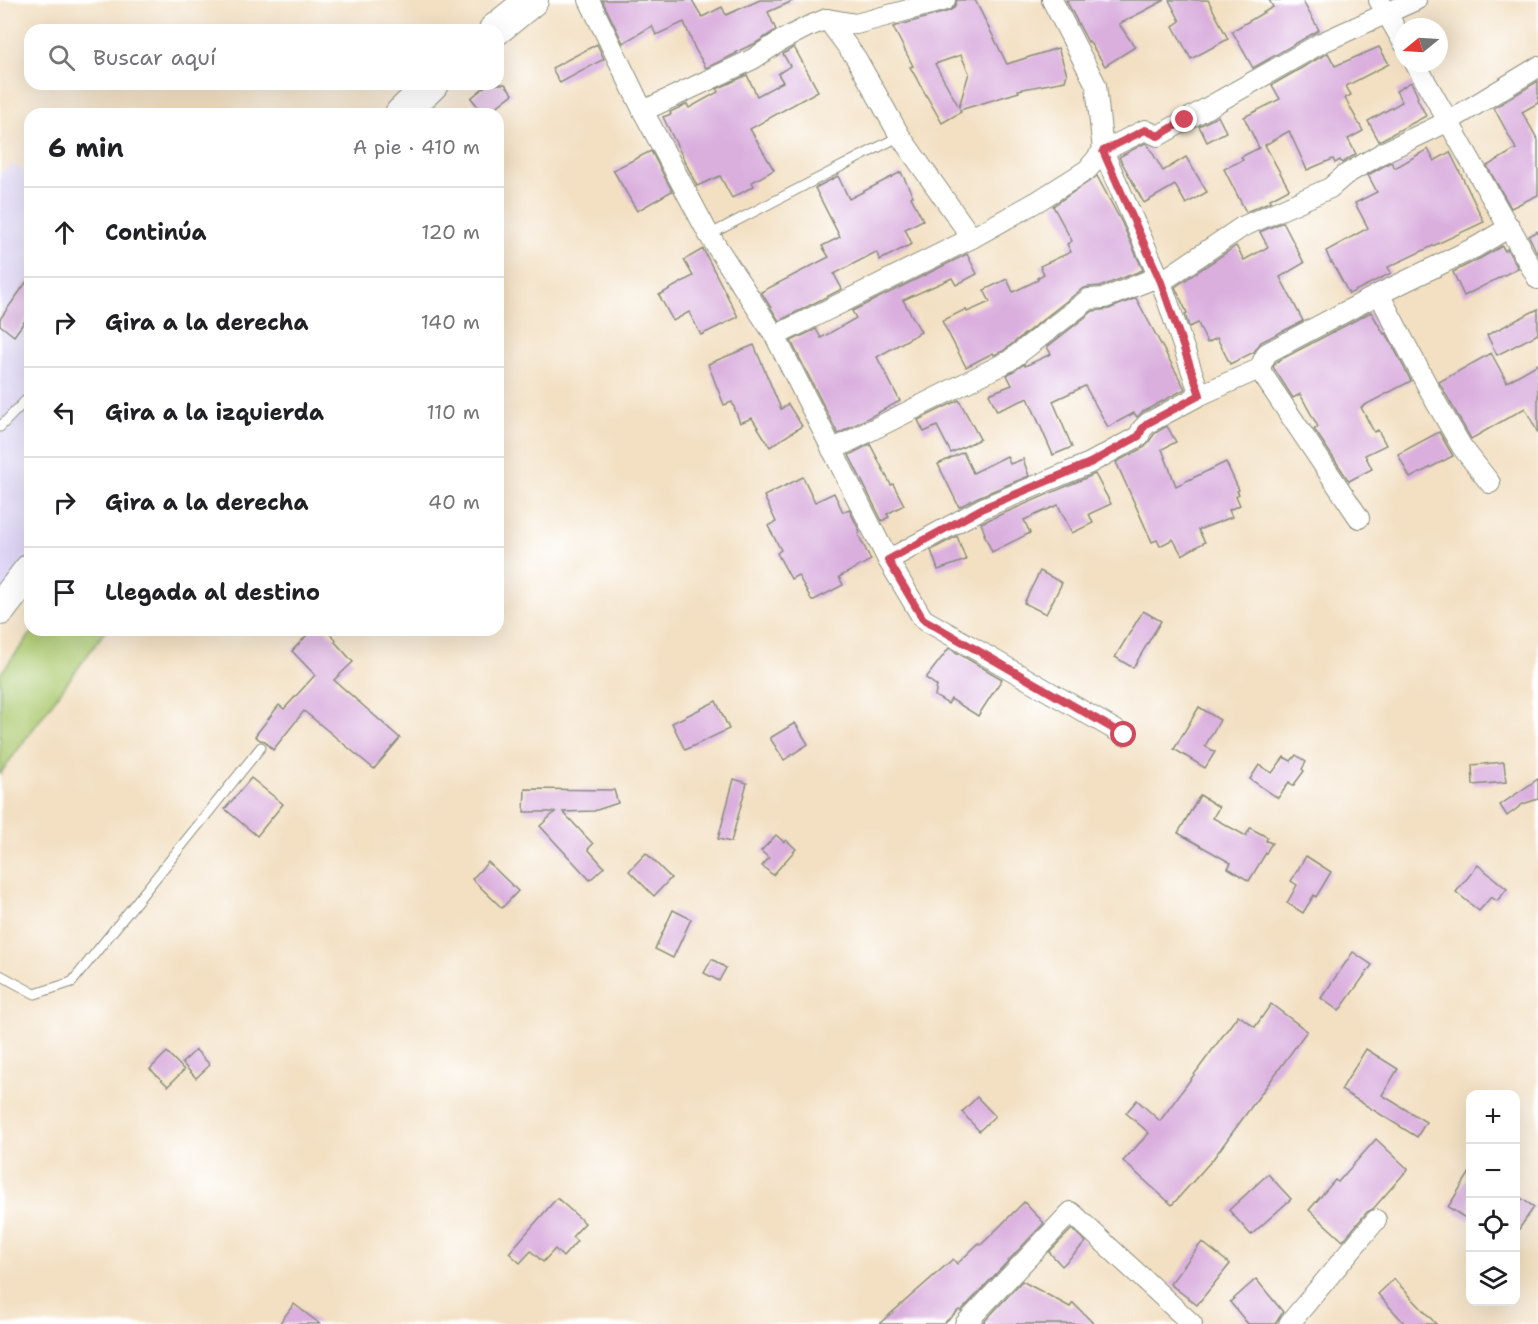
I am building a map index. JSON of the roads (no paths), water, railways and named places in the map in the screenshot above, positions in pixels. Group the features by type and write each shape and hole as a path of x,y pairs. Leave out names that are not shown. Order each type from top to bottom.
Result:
{"highway":[{"path":"502,24 532,0"},
{"path":"407,108 426,90"},
{"path":"0,609 24,578"}],"street":[{"path":"589,0 643,111 709,235 775,336 888,560 923,619 1124,735"},
{"path":"643,111 753,59 782,40 827,19 856,24 945,0"},
{"path":"1052,0 1096,86 1103,151 1161,282 1200,395"},
{"path":"775,336 972,238 1038,201 1087,170 1103,151 1145,130 1158,136 1383,7 1416,0"},
{"path":"1383,7 1394,26"},
{"path":"827,19 856,58 900,136 972,238"},
{"path":"1161,282 1242,227 1330,188 1345,175 1384,152 1449,122 1538,67"},
{"path":"1420,72 1538,279"},
{"path":"888,560 983,508 1090,463 1139,436 1148,423 1200,395 1259,369 1267,353 1379,294 1476,247 1510,227"},
{"path":"832,450 1009,361 1089,299 1105,298 1155,278 1161,282"},
{"path":"1379,294 1452,430 1490,483"},
{"path":"1259,369 1359,518"},
{"path":"965,1324 1071,1212 1192,1324"},
{"path":"1289,1324 1376,1220"}],"lane":[{"path":"709,235 900,136"},
{"path":"0,427 24,402"},
{"path":"0,975 35,994 72,982 261,747"}]}
